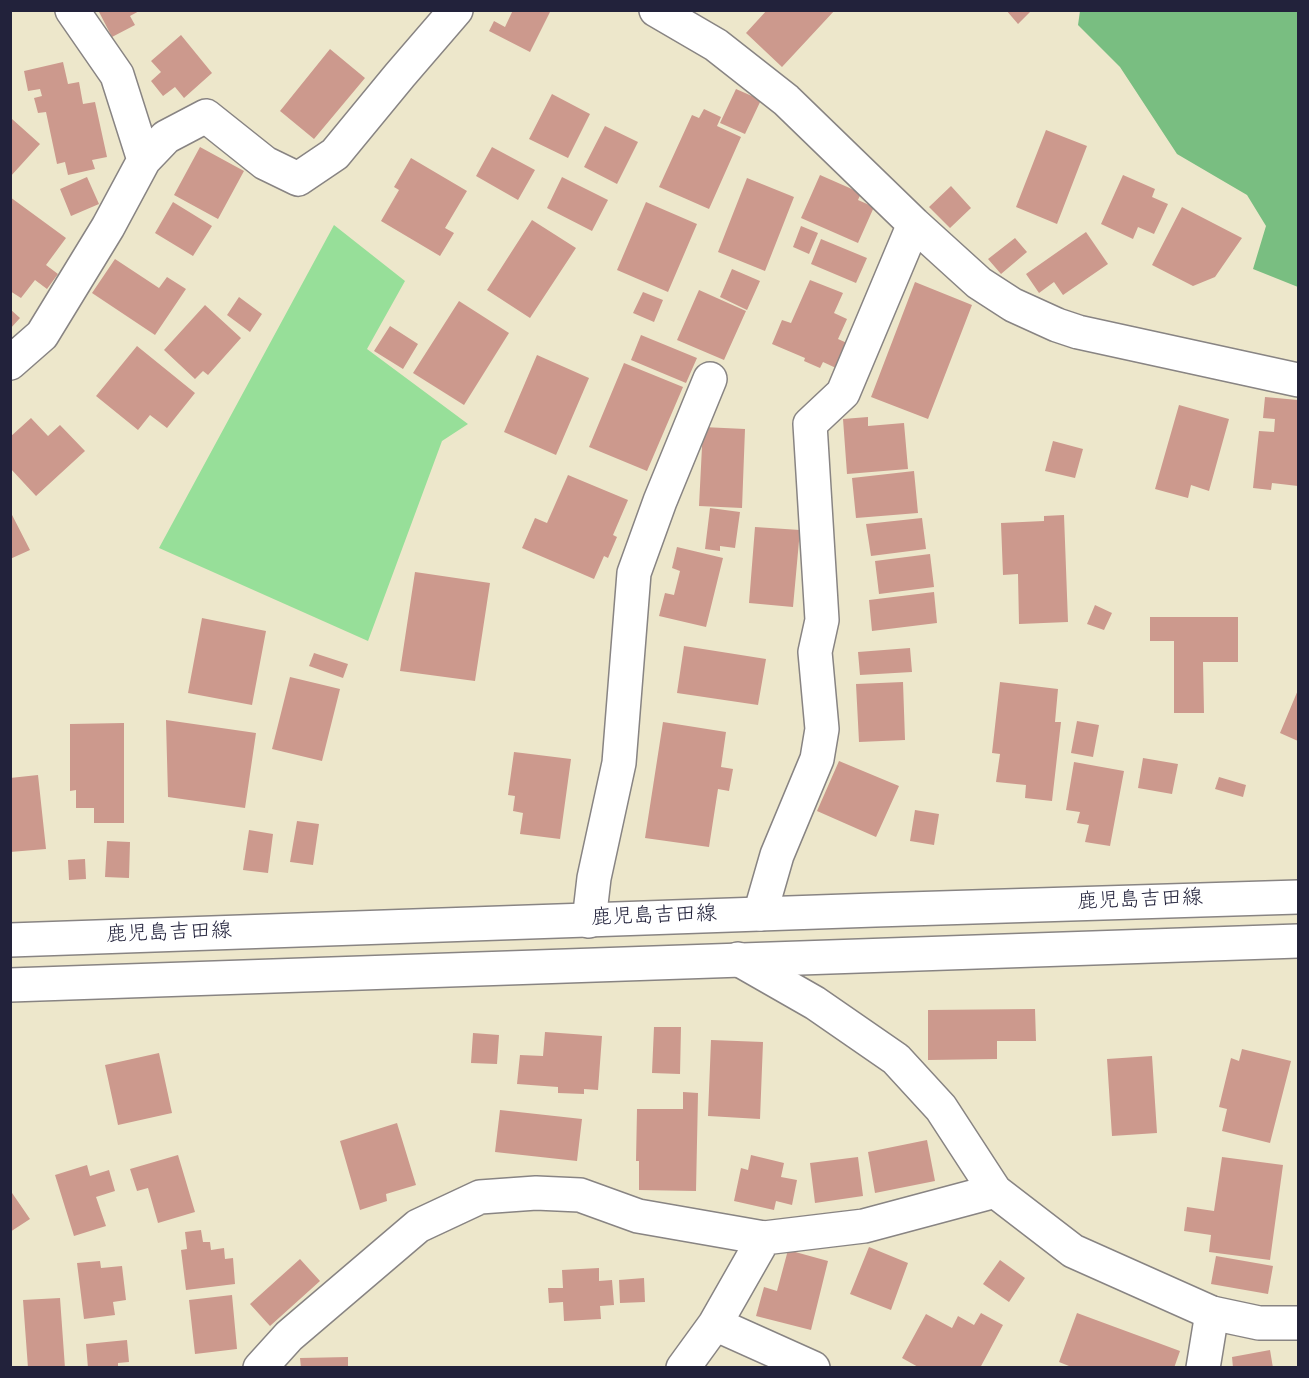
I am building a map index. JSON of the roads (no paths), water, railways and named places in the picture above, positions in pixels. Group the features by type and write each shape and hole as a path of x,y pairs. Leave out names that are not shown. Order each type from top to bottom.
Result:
{"street":[{"path":"72,10 117,75 144,160"},
{"path":"10,363 42,335 108,227 144,160 166,137 206,116 265,163 298,179 335,154 456,10"},
{"path":"656,10 716,45 786,100 914,224 979,283 1013,305 1057,326 1299,380"},
{"path":"760,914 777,855 817,759 822,729 815,652 822,620 810,424 843,393 914,224"},
{"path":"589,921 594,878 619,763 634,573 660,501 710,379"},
{"name":"鹿児島吉田線","path":"10,940 1299,897"},
{"name":"鹿児島吉田線","path":"10,985 1299,941"},
{"path":"738,959 815,1003 896,1059 941,1108 995,1191 1073,1251 1212,1313 1259,1323 1299,1323"},
{"path":"260,1368 289,1336 418,1226 480,1197 536,1192 580,1195 638,1216 764,1238 864,1226 995,1191"},
{"path":"683,1368 715,1324 764,1238"},
{"path":"1203,1368 1212,1313"},
{"path":"715,1324 813,1368"}]}
